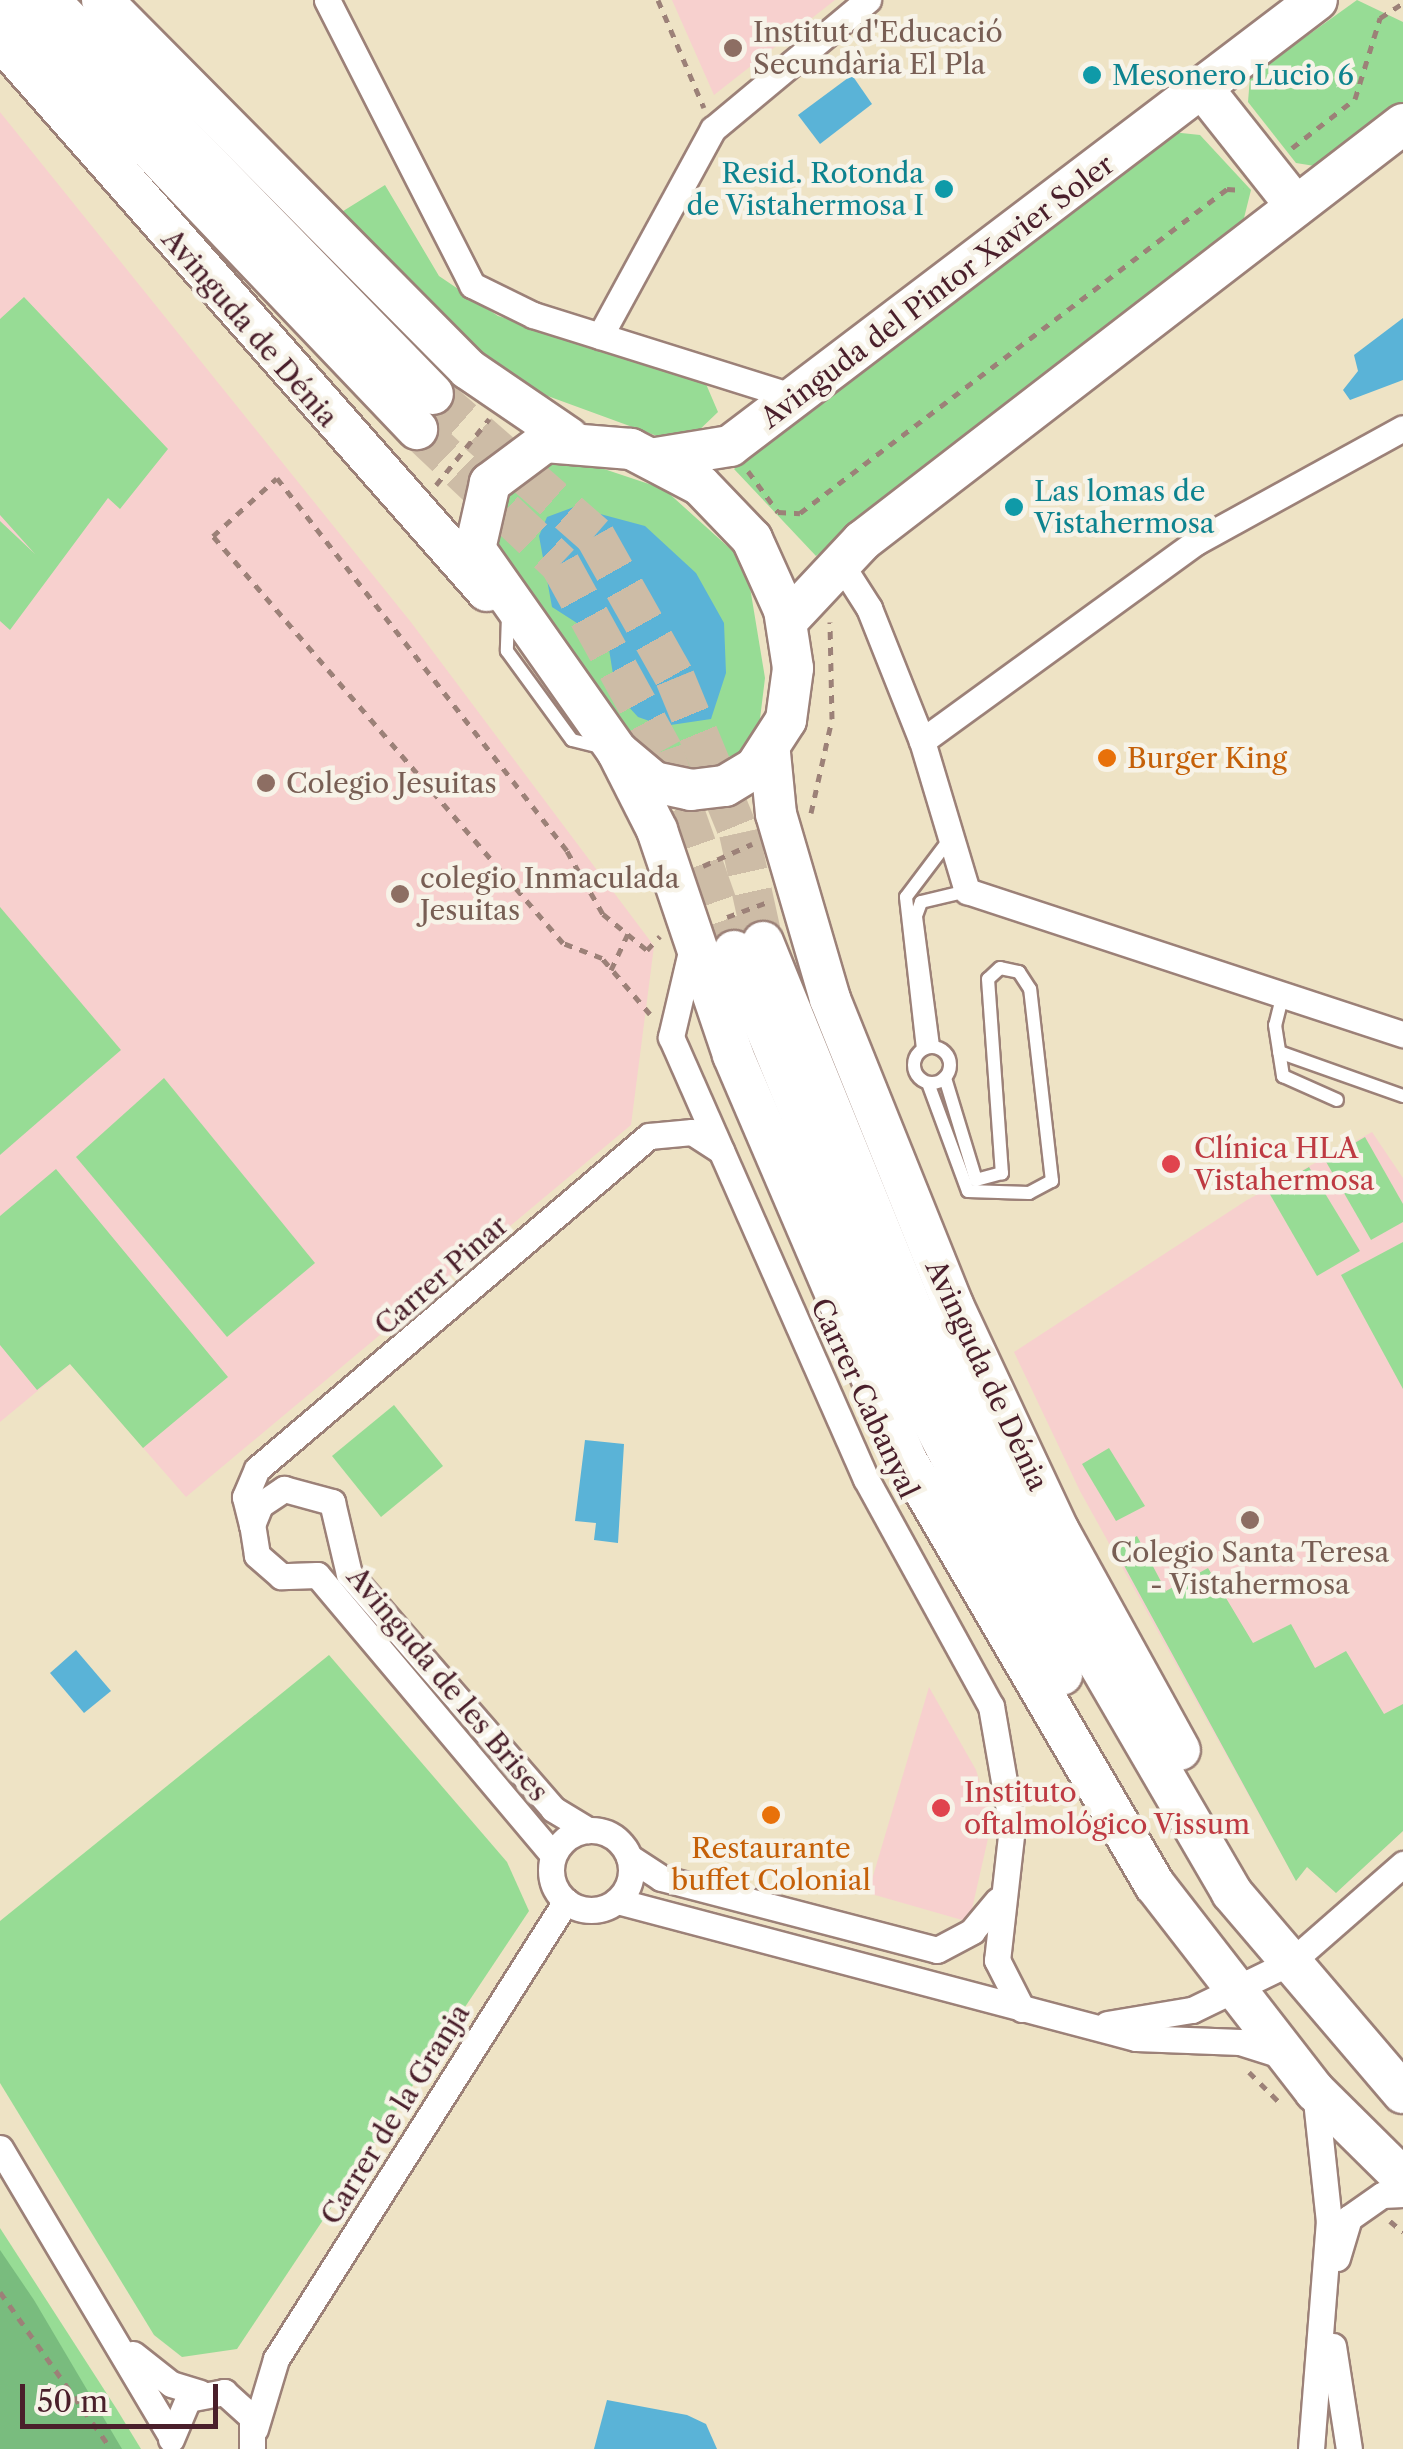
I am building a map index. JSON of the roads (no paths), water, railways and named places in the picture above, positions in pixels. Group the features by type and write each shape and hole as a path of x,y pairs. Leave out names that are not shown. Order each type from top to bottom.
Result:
{"main road":[{"name":"Avinguda de Dénia","path":"8,0 425,412 49,0"},
{"name":"Avinguda de Dénia","path":"102,0 505,400 569,438 656,458 720,501 752,539 786,621 791,694 770,753 776,814 830,999 953,1306 1059,1531 1291,1962"},
{"name":"Avinguda del Pintor Xavier Soler","path":"656,458 730,446 1204,90 1317,0"},
{"name":"Avinguda de Dénia","path":"0,40 412,514 508,608"},
{"path":"1204,90 1296,206"},
{"path":"786,621 839,561 1403,124"},
{"name":"Avinguda de Dénia","path":"569,438 524,450 480,502 475,549 508,608 616,751 654,782 691,790 725,786 770,753"},
{"name":"Avinguda de Dénia","path":"616,751 733,1055 907,1460 1155,1885 1190,1923 1288,2058 1300,2100 1403,2178"},
{"name":"Avinguda de Dénia","path":"1190,1923 1175,1872 974,1517 836,1214 748,946 997,1488 1232,1893 1403,2093"}],"street":[{"path":"327,0 472,285 600,336 795,397"},
{"path":"600,336 713,130 868,0"},
{"path":"922,741 1196,542 1403,428"},
{"path":"839,561 868,608 922,741 967,891 1403,1034"},
{"name":"Carrer Cabanyal","path":"684,926 671,1037 866,1479 992,1706 1012,1826 1003,1891"},
{"name":"Carrer Pinar","path":"252,1525 245,1497 257,1469 649,1136 692,1132 721,1151"},
{"name":"Avinguda de les Brises","path":"554,1855 317,1575 281,1576 257,1555 252,1525 284,1489 332,1502 349,1574 554,1809 588,1830"},
{"path":"1003,1891 972,1932 937,1950 661,1878 629,1857 613,1836 588,1830 554,1855 552,1880 566,1901 592,1910 618,1901 1136,2038 1240,2042 1288,2058"},
{"path":"618,1901 629,1857"},
{"path":"1097,2025 1157,2019 1236,1989 1291,1962 1403,1864"},
{"path":"1003,1891 997,1960 1022,2009"},
{"name":"Carrer de la Granja","path":"254,2439 276,2359 566,1901"},
{"path":"1300,2100 1349,2449"},
{"path":"0,2148 125,2348 172,2442"},
{"path":"1312,2449 1328,2291 1349,2218 1364,2204 1403,2194"},
{"path":"125,2348 171,2384 212,2392 245,2406 254,2439"},
{"name":"Carrer de la Granja","path":"212,2392 276,2359"},
{"path":"172,2442 178,2408 212,2392"}],"lane":[{"path":"928,1048 906,898 949,840"},
{"path":"928,1048 948,1056 945,1078 976,1180 1002,1173 988,980 1000,968 1020,972 1030,989 1052,1181 1029,1193 968,1191 928,1083 914,1070 928,1048 916,916 921,902 967,891"},
{"path":"1282,994 1279,1052 1293,1084 1338,1100"},
{"path":"1279,1052 1403,1096"},
{"path":"928,1083 945,1078"}],"water":[{"path":"852,75 872,104 820,144 798,115"},
{"path":"1403,318 1403,380 1350,400 1343,390 1358,371 1354,355"},
{"path":"574,507 645,526 696,573 724,623 726,673 711,719 664,726 638,717 616,693 608,643 552,607 539,536 547,517"},
{"path":"585,1440 624,1444 618,1543 594,1540 596,1523 575,1521"},
{"path":"76,1650 111,1691 84,1713 50,1673"},
{"path":"607,2400 687,2415 706,2424 717,2449 594,2449"}],"tunnel":[{"path":"433,394 595,536 675,678 739,833 763,942"},
{"path":"417,429 560,564 663,751 734,951"}],"place":[{"name":"Institut d'Educació Secundària El Pla","path":"733,48"},
{"name":"Mesonero Lucio 6","path":"1092,75"},
{"name":"Resid. Rotonda de Vistahermosa I","path":"944,189"},
{"name":"Las lomas de Vistahermosa","path":"1014,507"},
{"name":"Burger King","path":"1107,758"},
{"name":"Colegio Jesuitas","path":"266,783"},
{"name":"colegio Inmaculada Jesuitas","path":"400,894"},
{"name":"Clínica HLA Vistahermosa","path":"1171,1164"},
{"name":"Colegio Santa Teresa - Vistahermosa","path":"1250,1520"},
{"name":"Instituto oftalmológico Vissum","path":"941,1808"},
{"name":"Restaurante buffet Colonial","path":"771,1815"}]}
